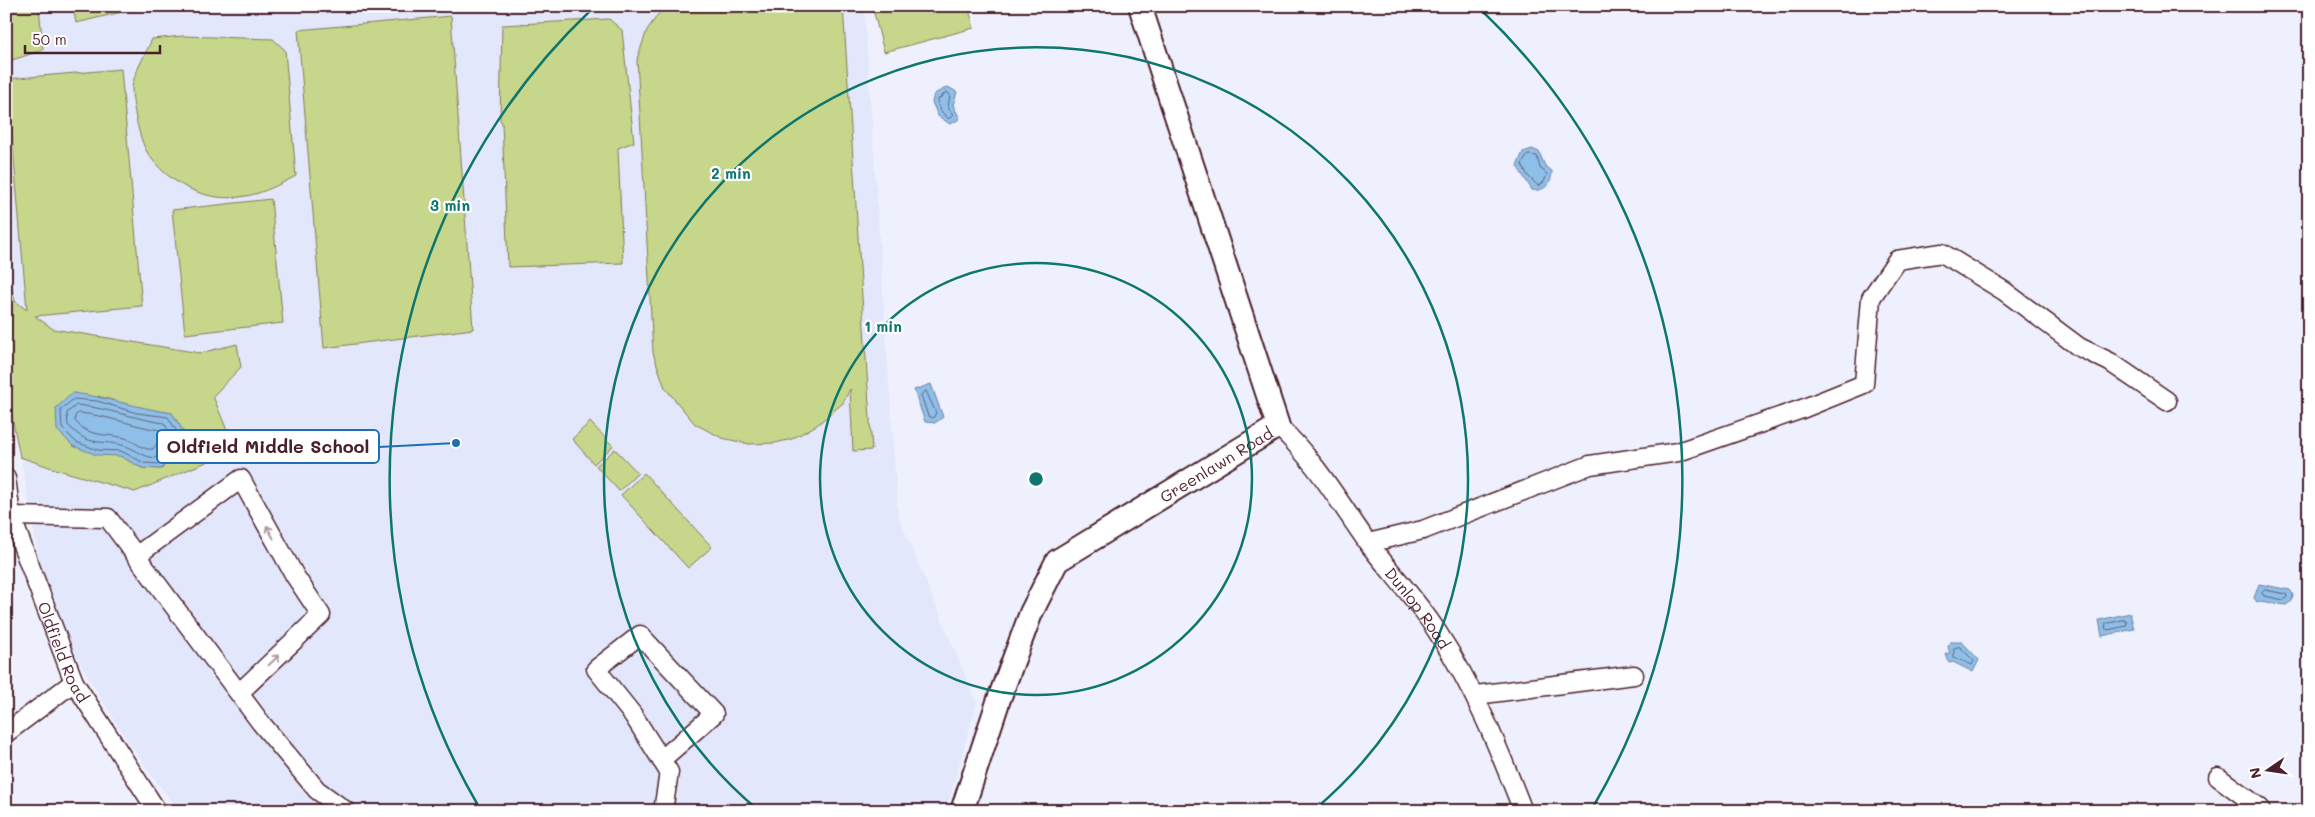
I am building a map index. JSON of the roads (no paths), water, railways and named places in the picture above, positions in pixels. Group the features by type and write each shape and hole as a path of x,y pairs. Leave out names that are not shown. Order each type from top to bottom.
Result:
{"main road":[{"name":"Greenlawn Road","path":"962,811 999,699 1031,613 1058,560 1278,426 1140,6"}],"street":[{"path":"1368,543 1423,530 1590,466 1678,452 1802,409 1864,384 1871,298 1897,260 1942,253 2004,291 2079,347 2110,362 2167,400"},
{"name":"Dunlop Road","path":"1278,426 1314,464 1368,543 1438,632 1476,695 1523,811"},
{"name":"Oldfield Road","path":"6,478 11,516 74,682 157,811"},
{"path":"136,556 241,479 295,576 321,615 239,693"},
{"path":"11,516 108,518 239,693 317,790 346,811"},
{"path":"661,760 714,714 640,635 596,669 633,715 661,760 669,772 663,811"},
{"path":"1476,695 1634,675"},
{"path":"6,733 74,682"},
{"path":"2218,777 2260,808 2260,811"}],"water":[{"path":"948,87 957,92 953,105 959,117 958,120 950,124 938,116 932,102 934,94"},
{"path":"1532,149 1539,152 1545,166 1552,171 1549,183 1541,190 1532,190 1517,166 1523,152"},
{"path":"931,384 943,417 935,423 925,422 914,390"},
{"path":"73,393 172,413 185,434 162,469 142,468 120,456 97,455 73,446 57,430 56,408"},
{"path":"2259,584 2290,590 2293,595 2292,601 2286,605 2257,602 2254,598"},
{"path":"2130,613 2134,629 2102,636 2099,620"},
{"path":"1950,642 1962,642 1979,660 1973,672 1953,662 1949,663 1946,654 1950,653 1948,647"}],"place":[{"name":"Oldfield Middle School","path":"456,443"}]}
